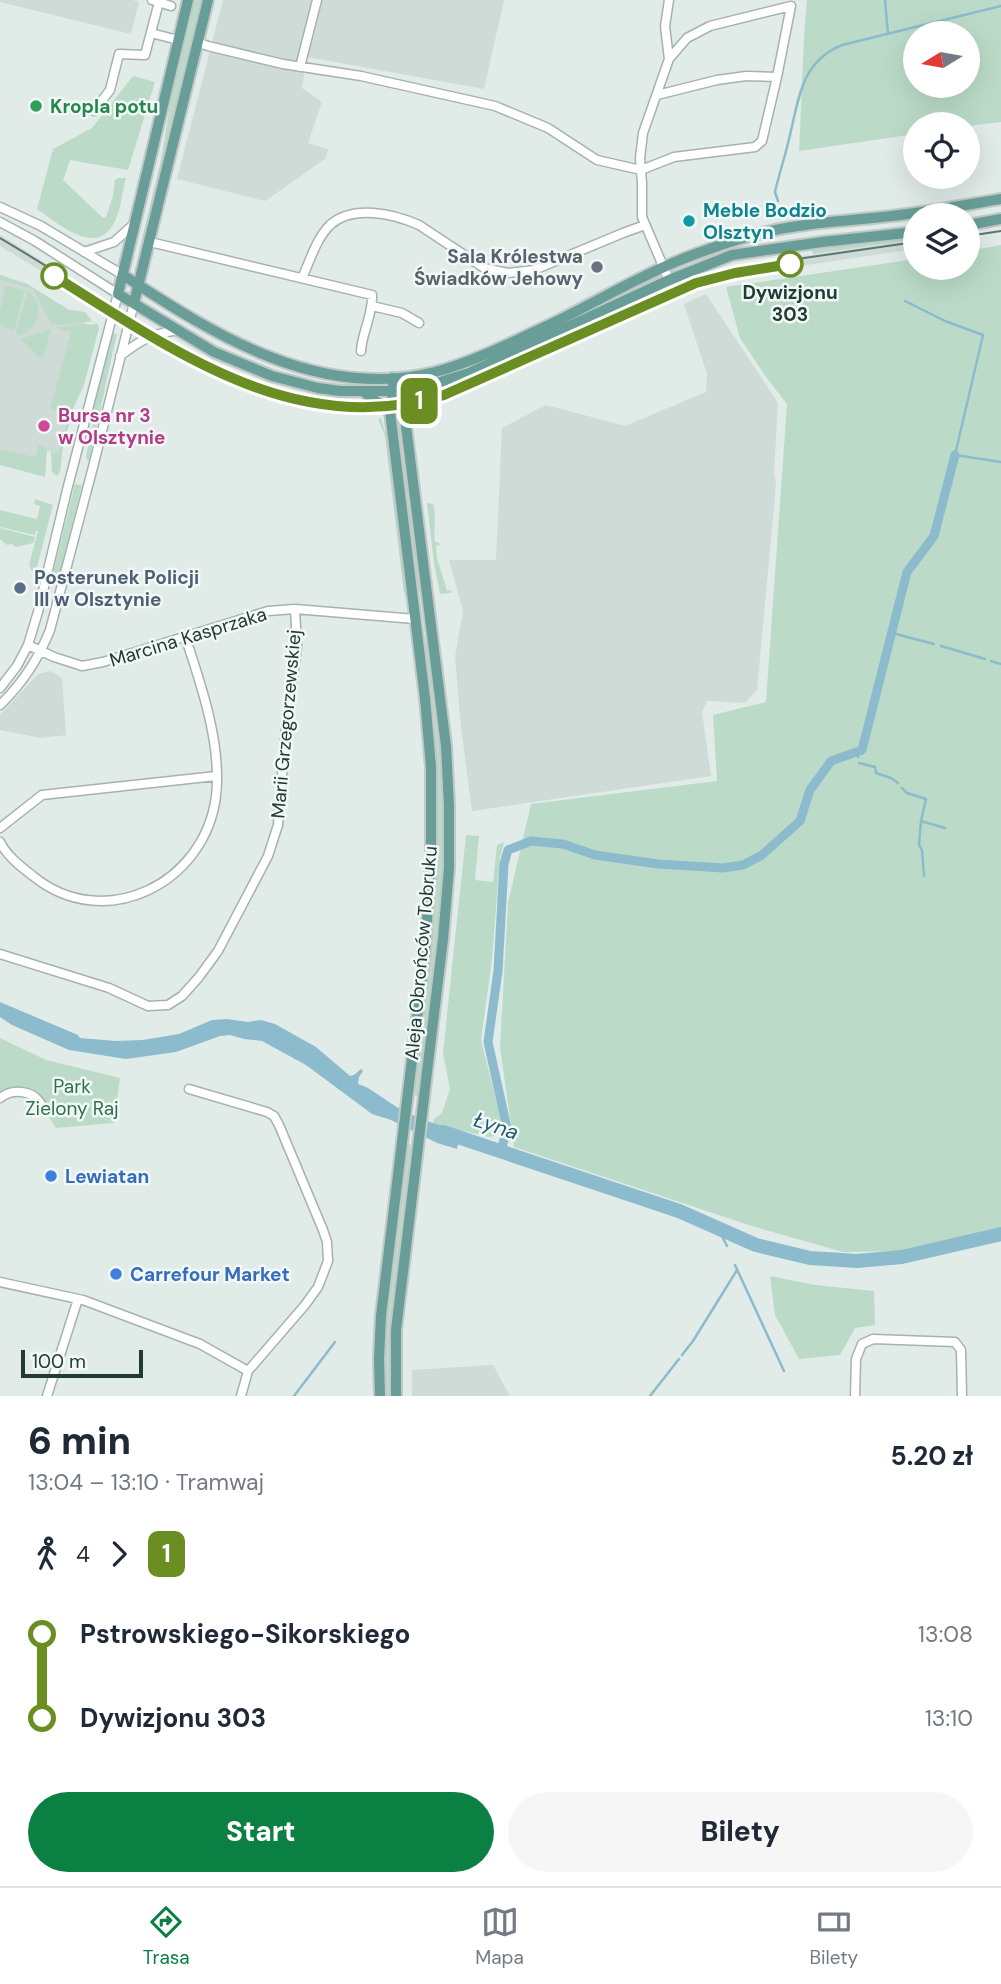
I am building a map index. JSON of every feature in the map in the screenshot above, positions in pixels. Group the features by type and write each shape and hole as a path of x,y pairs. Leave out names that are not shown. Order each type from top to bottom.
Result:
{"main road":[{"path":"188,0 118,294 214,352 272,376 318,388 364,392 424,387 469,373 669,280 732,255 903,233"},
{"path":"134,303 208,0"},
{"path":"123,275 226,338 287,365 334,377 392,378 439,371 468,360 664,268 746,238 790,227 894,216 1001,199"},
{"path":"980,223 1001,219"},
{"name":"Aleja Obrońców Tobruku","path":"392,378 394,391 405,418 448,766 449,868 443,939 396,1330 396,1396"},
{"name":"Aleja Obrońców Tobruku","path":"380,1396 381,1316 425,953 431,856 431,767 390,412 394,391"},
{"path":"364,392 390,412"}],"street":[{"path":"300,67 317,0"},
{"path":"669,0 665,26 669,59"},
{"path":"94,111 110,90 119,54 145,55 156,1 171,6"},
{"path":"197,42 300,67 361,76 495,107 548,128 597,160 640,170 674,157 755,147 762,141 790,3 710,26 687,38 669,59 643,133 640,170 642,217 669,280"},
{"path":"151,33 178,40"},
{"path":"657,95 717,80 746,76 777,77"},
{"path":"0,207 41,226 123,275"},
{"path":"302,278 324,232 331,224 350,215 384,214 407,220 419,225 484,268 508,274 534,270 645,225"},
{"path":"0,222 118,294 27,645 17,666 0,688"},
{"path":"84,252 114,242 136,222"},
{"path":"150,242 372,295 372,306 361,342 361,351"},
{"path":"0,705 27,675 50,630 134,303"},
{"path":"372,306 402,313 419,323"},
{"path":"120,356 150,335 178,330"},
{"path":"46,579 62,584"},
{"name":"Marcina Kasprzaka","path":"27,645 82,666 103,662 268,611 295,609 415,620"},
{"name":"Marii Grzegorzewskiej","path":"0,954 109,988 148,1006 167,1005 182,996 199,978 218,951 256,880 268,856 278,825 285,737 297,647 295,609"},
{"path":"0,842 4,850 46,887 85,900 114,901 142,894 170,878 191,858 208,827 216,797 216,776 209,713 185,636"},
{"path":"0,828 42,795 216,776"},
{"path":"189,1088 274,1116 327,1242 328,1261 318,1287 248,1371 241,1396"},
{"path":"0,1098 11,1092 34,1095 41,1102 43,1111"},
{"path":"0,1282 78,1299 200,1344 248,1371"},
{"path":"47,1396 78,1299"},
{"path":"855,1396 856,1359 862,1345 873,1339 955,1342 961,1350 962,1396"}],"shaded area":[{"path":"0,0 133,0 139,2 131,34"},
{"path":"223,0 504,0 484,89 307,57 302,88 322,102 308,143 328,149 326,158 265,201 177,179"},
{"path":"0,235 102,298 104,309 0,246"},
{"path":"903,242 903,251 719,278 718,269"},
{"path":"0,275 27,284 69,310 85,312 92,320 84,323 64,433 57,453 47,451 45,463 0,452"},
{"path":"706,294 778,403 774,473 776,485 757,690 745,703 707,701 702,712 711,776 472,811 455,657 463,611 449,560 496,560 502,428 546,405 625,426 706,392 707,374 684,304"},
{"path":"651,297 663,299 595,330 600,320"},
{"path":"572,333 583,335 451,394 412,405 416,396 458,383"},
{"path":"165,337 195,354 195,363 151,338"},
{"path":"215,364 282,389 328,399 370,401 379,410 317,406 277,397 205,369"},
{"path":"51,671 62,678 66,735 41,738 0,730 0,715 38,674"},
{"path":"493,1365 510,1396 412,1396 412,1370"}],"green space":[{"path":"193,0 204,0 142,253 139,252 161,160 175,75"},
{"path":"807,0 1001,0 1001,122 980,125 980,112 903,112 903,136 799,151"},
{"path":"133,76 155,82 128,170 70,160 63,180 103,218 106,217 113,196 115,180 126,178 115,221 107,232 88,238 66,229 37,209 53,149 92,128"},
{"path":"903,238 903,242 813,254 812,249"},
{"path":"1001,245 1001,1232 906,1251 843,1252 755,1227 514,1147 500,1047 508,903 531,804 717,781 713,715 766,702 787,404 740,338 726,287 903,261 903,280 980,280 980,249"},
{"path":"0,275 27,284 69,310 85,312 92,322 51,324 33,289 0,280"},
{"path":"6,285 25,290 14,331 0,326 0,310"},
{"path":"28,290 37,303 38,316 32,327 19,336 16,332"},
{"path":"97,323 99,328 84,385 73,409 57,476 52,472 51,452 57,453 68,414 50,409 71,332 57,328"},
{"path":"51,329 43,358 38,357 20,339"},
{"path":"112,333 117,334 87,460 93,409"},
{"path":"396,417 420,564 423,592 417,593"},
{"path":"381,418 389,446 407,594 404,593 385,436 378,419"},
{"path":"39,445 47,448 45,477 0,465 0,449 35,457"},
{"path":"75,484 82,485 60,572 54,575 53,574"},
{"path":"35,499 53,505 37,567 33,571 29,565 38,531 35,535 0,527 0,510 37,519 40,506 34,504"},
{"path":"427,503 433,504 435,542 440,545 436,546 437,558 447,591 451,590 451,593 440,594"},
{"path":"0,528 35,537 33,543 16,547 7,545 0,539"},
{"path":"427,638 440,745 444,825 437,944 419,1097 413,1094 432,941 437,849 435,775 424,651"},
{"path":"466,835 479,836 475,880 493,882 497,845 504,842 500,858 492,959 481,1040 503,1128 499,1135 489,1137 433,1124 434,1119 442,1113 450,1089 443,1053"},
{"name":"Park Zielony Raj","path":"0,1038 46,1060 120,1078 114,1123 56,1128 33,1091 0,1093"},
{"path":"407,1143 413,1146 394,1302 391,1396 386,1396 384,1378 387,1310"},
{"path":"770,1276 815,1285 874,1291 875,1325 855,1328 840,1355 799,1359 775,1315"}],"water":[{"path":"0,1002 80,1038 116,1041 179,1034 212,1020 261,1020 275,1024 316,1047 350,1076 361,1069 363,1071 358,1084 400,1109 461,1131 457,1149 372,1114 306,1065 262,1041 230,1035 220,1036 176,1052 126,1059 69,1050 12,1025 0,1017"}],"waterway":[{"path":"885,0 888,34"},
{"path":"778,201 775,192 799,97 809,72 817,61 842,45 1001,6"},
{"path":"905,301 945,321 983,335 955,455 1001,462"},
{"path":"501,1151 507,1128 488,1042 498,971 504,864 508,850 531,841 563,844 595,855 658,864 723,868 743,865 762,855 800,821 810,790 831,761 862,750 907,572 934,536 955,455"},
{"path":"892,633 934,644"},
{"path":"941,646 985,659"},
{"path":"991,661 1001,664"},
{"path":"857,752 858,757"},
{"path":"859,763 875,767 876,773 898,783"},
{"path":"902,788 907,793 926,799 919,845 922,850 924,876"},
{"path":"921,821 945,828"},
{"name":"Łyna","path":"443,1132 679,1211 756,1245 810,1258 857,1261 902,1257 1001,1234"},
{"path":"718,1228 727,1246"},
{"path":"735,1265 784,1371"},
{"path":"682,1355 737,1270"},
{"path":"294,1396 335,1342"},
{"path":"650,1396 679,1359"}],"tram line":[{"path":"980,234 1001,231"},
{"path":"0,238 160,337 216,366 274,388 333,401 394,401 456,386 714,273 903,244"},
{"name":"1","path":"54,276 183,355 230,378 307,402 364,408 400,405 444,395 696,283 790,264"}],"place":[{"name":"Kropla potu","path":"36,106"},
{"name":"Meble Bodzio Olsztyn","path":"689,221"},
{"name":"Dywizjonu 303","path":"790,264"},
{"name":"Sala Królestwa Świadków Jehowy","path":"597,267"},
{"name":"Bursa nr 3 w Olsztynie","path":"44,426"},
{"name":"Posterunek Policji III w Olsztynie","path":"20,588"},
{"name":"Lewiatan","path":"51,1176"},
{"name":"Carrefour Market","path":"116,1274"}]}
